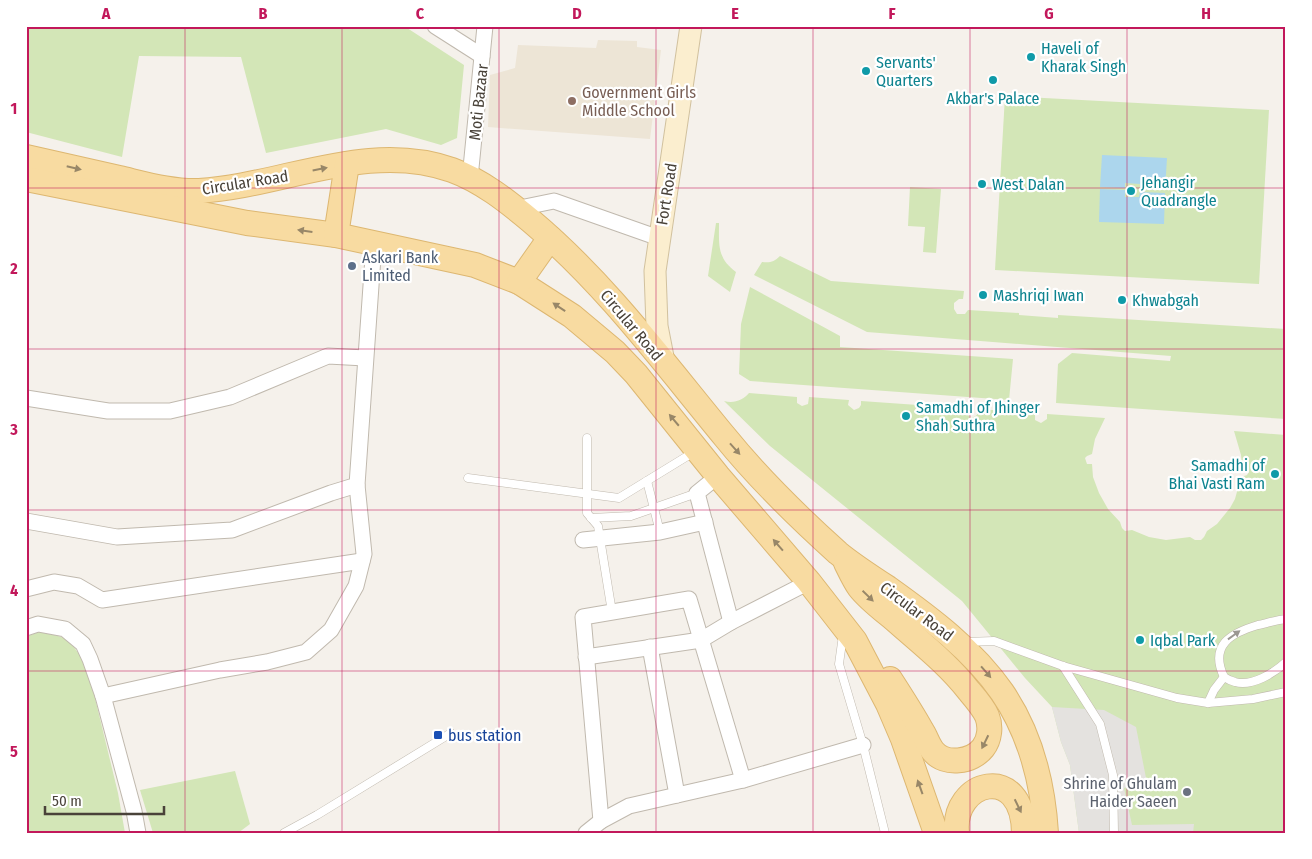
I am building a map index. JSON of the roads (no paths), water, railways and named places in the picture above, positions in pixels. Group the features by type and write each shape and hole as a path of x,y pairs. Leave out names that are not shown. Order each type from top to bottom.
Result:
{"main road":[{"name":"Circular Road","path":"26,157 154,186 189,190 230,186 347,164 376,161 416,161 440,166 470,178 501,197 550,238 608,295 726,439 774,492 841,555 958,642 987,672 1004,695 1022,728 1034,760 1046,833"},
{"path":"336,235 347,164"},
{"name":"Circular Road","path":"26,179 247,223 336,235 475,265 519,282 572,316 615,352 636,374 718,476 809,582 850,635 888,704 903,739 936,833"},
{"path":"519,282 550,238"},
{"path":"841,555 859,588 939,658 963,683 987,716 990,730 988,739 978,754 956,761 943,758 933,752 910,710 889,679 850,635"},
{"path":"956,833 957,815 964,803 971,794 980,788 991,786 1001,788 1011,794 1019,804 1023,817 1024,833"}],"street":[{"path":"435,26 482,56"},
{"name":"Moti Bazaar","path":"470,178 485,26"},
{"name":"Fort Road","path":"664,362 657,326 655,271 691,26"},
{"path":"515,208 554,201 659,238"},
{"path":"103,696 220,670 267,662 306,652 331,630 356,586 364,554 357,485 364,358 374,243"},
{"path":"26,398 108,411 170,411 230,397 328,356 364,358"},
{"path":"718,476 697,492 731,622"},
{"path":"26,521 117,538 232,530 357,485"},
{"path":"583,540 660,532 705,522"},
{"path":"26,589 54,582 70,584 78,586 102,600 362,561"},
{"path":"586,657 701,640 731,622 809,582"},
{"path":"601,821 583,617 689,599 743,780"},
{"path":"26,628 38,624 65,629 83,644 103,696 134,810 138,833"},
{"path":"650,647 677,795"},
{"path":"586,833 601,821 629,806 743,780 863,745"}],"lane":[{"path":"587,438 587,513 598,526 612,612"},
{"path":"468,478 619,498 698,450"},
{"path":"647,481 660,532"},
{"path":"591,518 632,516 697,492"},
{"path":"1286,620 1241,630 1229,637 1222,647 1218,660 1224,677 1235,682 1246,683 1264,677 1286,662"},
{"path":"850,635 839,664 863,745 885,833"},
{"path":"958,642 994,642 1063,666 1176,698 1208,703 1253,699 1286,692"},
{"path":"1063,666 1100,724 1113,775 1114,833"},
{"path":"1208,703 1214,690 1224,677"},
{"path":"284,833 317,815 451,733"}],"water":[{"path":"1102,155 1167,158 1165,190 1140,189 1140,184 1125,183 1125,188 1100,187"},
{"path":"1100,189 1125,190 1125,197 1139,197 1140,192 1165,193 1164,224 1099,222"}],"place":[{"name":"Haveli of Kharak Singh","path":"1031,57"},
{"name":"Servants' Quarters","path":"866,71"},
{"name":"Akbar's Palace","path":"993,80"},
{"name":"Government Girls Middle School","path":"572,101"},
{"name":"West Dalan","path":"982,184"},
{"name":"Jehangir Quadrangle","path":"1131,191"},
{"name":"Askari Bank Limited","path":"352,266"},
{"name":"Mashriqi Iwan","path":"983,295"},
{"name":"Khwabgah","path":"1122,300"},
{"name":"Samadhi of Jhinger Shah Suthra","path":"906,416"},
{"name":"Samadhi of Bhai Vasti Ram","path":"1275,474"},
{"name":"Iqbal Park","path":"1140,640"},
{"name":"bus station","path":"438,735"},
{"name":"Shrine of Ghulam Haider Saeen","path":"1187,792"}]}
